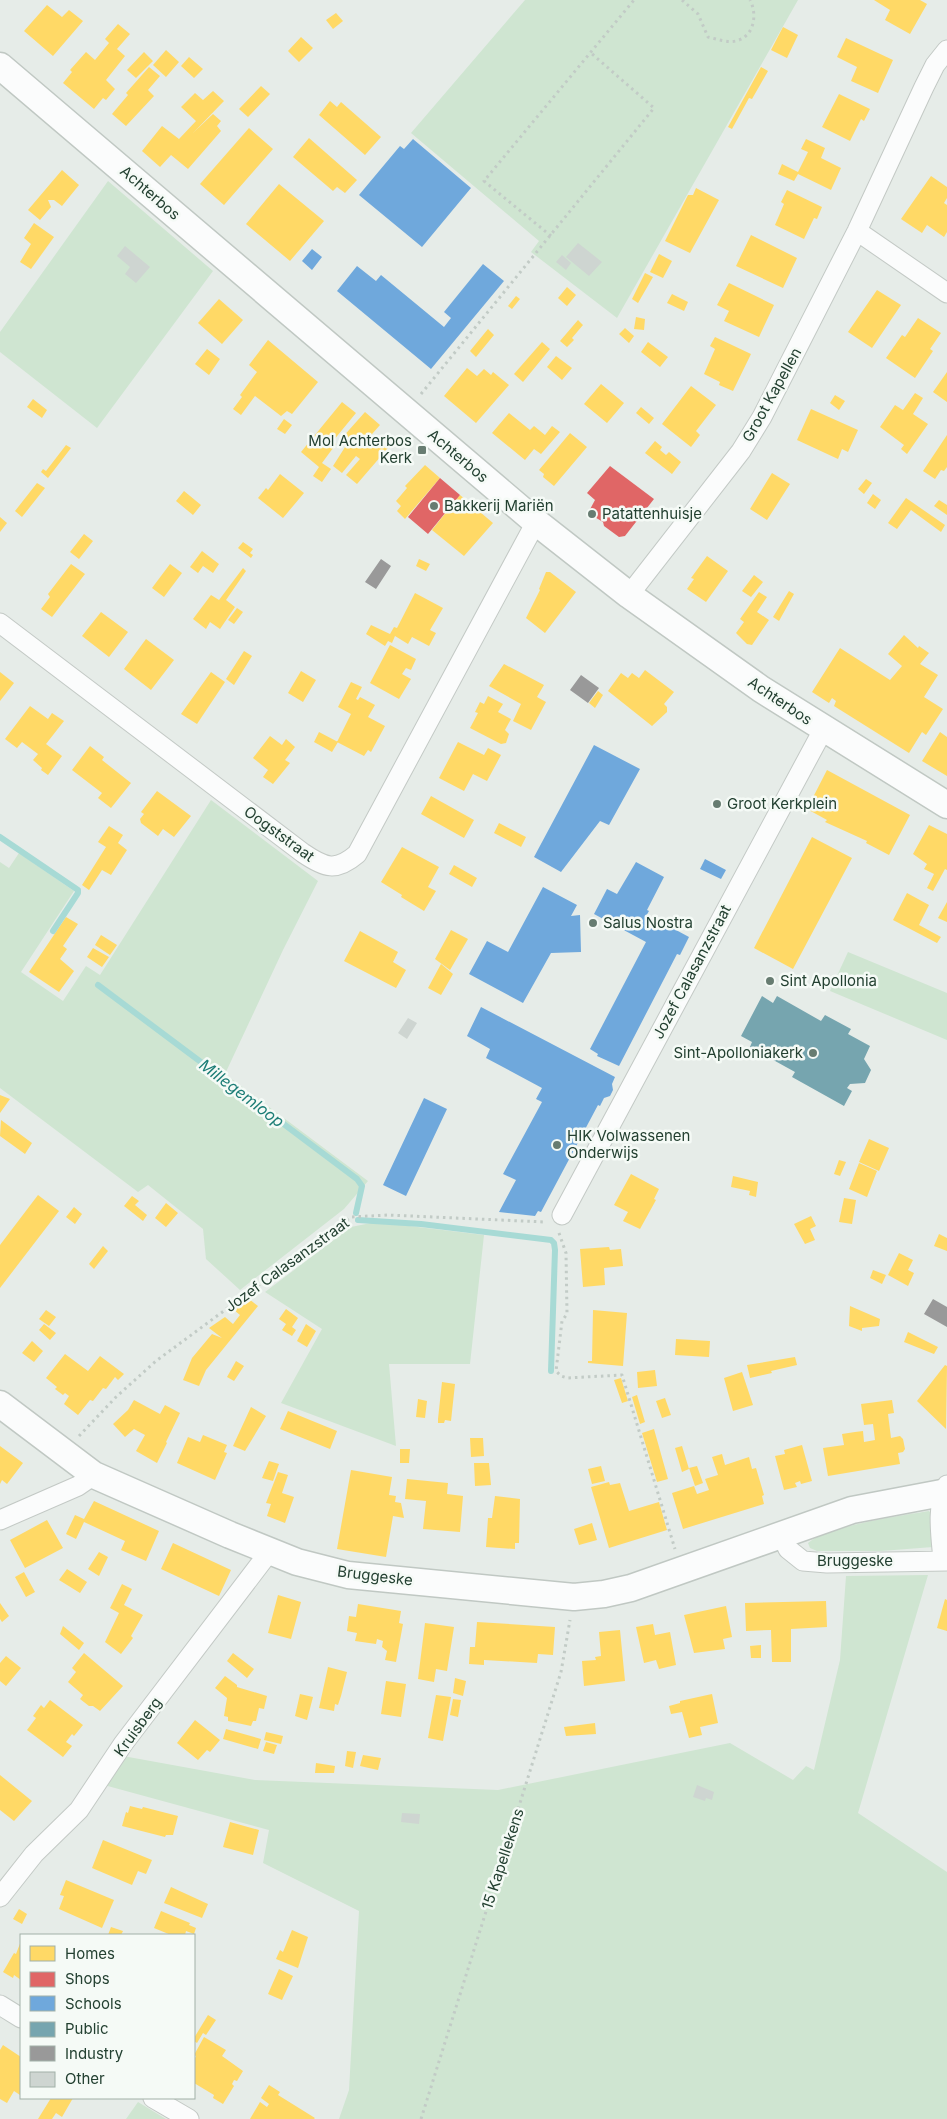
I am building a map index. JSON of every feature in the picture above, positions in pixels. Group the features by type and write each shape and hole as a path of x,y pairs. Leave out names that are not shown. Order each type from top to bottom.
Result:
{"street":[{"name":"Groot Kapellen","path":"630,595 741,451 762,418 857,231 935,65 947,50"},
{"name":"Achterbos","path":"0,66 536,522 630,595 761,689 823,730 947,805"},
{"path":"857,231 947,293"},
{"name":"Oogststraat","path":"0,623 303,853 317,862 331,867 346,864 357,854 536,522"},
{"name":"Jozef Calasanzstraat","path":"562,1215 823,730"},
{"name":"Bruggeske","path":"0,1404 94,1474 131,1492 297,1562 348,1575 574,1597 604,1594 632,1588 852,1510 946,1490"},
{"path":"0,1520 78,1486 94,1474"},
{"path":"945,1560 940,1529 946,1490"},
{"name":"Bruggeske","path":"781,1534 788,1549 803,1561 945,1560"},
{"name":"Kruisberg","path":"0,1897 34,1854 79,1810 123,1744 270,1551"},
{"path":"0,2005 20,2017"},
{"path":"155,2099 188,2119"}],"path":[{"path":"551,236 484,181 634,0"},
{"path":"682,0 698,14 708,37 727,41 739,40 750,31 754,23 750,0"},
{"path":"407,412 654,108 591,53"},
{"name":"Jozef Calasanzstraat","path":"64,1452 116,1397 156,1361 351,1217 388,1215 542,1223 562,1215"},
{"path":"562,1215 559,1235 566,1253 567,1314 562,1321 556,1371 561,1376 567,1378 622,1375 682,1570"},
{"name":"15 Kapellekens","path":"421,2119 561,1672 574,1597"}],"green space":[{"path":"525,0 798,0 617,318 531,252 539,241 411,133"},
{"path":"108,181 213,271 97,428 0,352 0,332"},
{"path":"211,800 318,881 283,950 225,1074 368,1181 344,1209 240,1290 206,1259 203,1229 148,1185 138,1192 0,1088 0,862 9,868 19,853 74,891 21,972 63,1001 86,966 100,975"},
{"path":"848,952 947,993 947,1040 830,991"},
{"path":"376,1222 484,1235 470,1364 389,1364 396,1446 281,1403 322,1329 265,1292 351,1227"},
{"path":"929,1511 935,1518 933,1547 881,1551 817,1551 810,1548 808,1543 832,1531 848,1526"},
{"path":"928,1575 858,1813 947,1872 947,2119 339,2119 349,2090 359,1911 263,1863 269,1830 104,1785 123,1756 255,1780 498,1790 730,1743 793,1780 806,1766 814,1770 840,1660 846,1576"},
{"path":"138,2102 166,2119 126,2119"}],"building: Homes":[{"path":"874,0 920,0 927,4 910,34 885,20 890,10"},
{"path":"47,5 62,17 69,10 83,21 53,56 24,31"},
{"path":"336,13 343,21 333,29 326,20"},
{"path":"118,24 130,34 117,49 125,56 106,80 115,89 106,100 103,98 94,109 63,83 72,72 70,70 86,52 95,60 109,43 105,39"},
{"path":"783,27 798,35 787,58 771,50"},
{"path":"301,37 313,48 299,62 288,51"},
{"path":"846,38 893,60 878,93 851,81 857,67 837,57"},
{"path":"166,50 179,62 166,77 153,65"},
{"path":"144,52 153,61 136,78 127,70"},
{"path":"189,57 203,69 194,78 181,66"},
{"path":"149,67 160,76 148,90 154,96 126,126 112,114 128,95 126,93"},
{"path":"761,67 768,71 752,99 749,98 732,129 728,127"},
{"path":"261,86 270,94 248,117 239,109"},
{"path":"213,91 224,101 193,133 213,114 221,121 217,126 221,131 188,169 171,155 160,167 142,151 162,126 179,139 196,121 181,107 195,93 203,100"},
{"path":"839,94 870,109 864,121 861,119 850,141 822,127"},
{"path":"330,101 337,107 341,102 381,137 365,155 319,115"},
{"path":"249,128 273,149 224,205 200,184"},
{"path":"309,138 357,180 345,193 337,187 333,191 293,157"},
{"path":"806,139 825,148 821,158 841,168 831,190 798,174 794,181 778,174 782,164 798,172 808,152 801,149"},
{"path":"62,170 79,185 62,206 54,200 48,200 51,207 40,220 28,210"},
{"path":"931,176 947,187 947,198 944,203 947,205 947,232 944,237 927,225 922,233 901,219"},
{"path":"279,184 324,221 290,261 246,224"},
{"path":"696,188 719,200 690,253 665,241 688,195 693,195"},
{"path":"787,190 822,207 817,219 814,218 804,239 775,225 784,204 781,202"},
{"path":"34,223 54,237 31,269 20,262 31,244 24,238"},
{"path":"751,235 797,258 783,288 736,266"},
{"path":"659,254 672,261 663,278 650,272"},
{"path":"645,273 653,277 638,303 632,299"},
{"path":"729,283 774,305 759,337 724,321 729,311 717,305"},
{"path":"567,287 576,295 567,306 558,298"},
{"path":"877,290 901,305 872,348 848,332"},
{"path":"672,294 688,302 684,311 667,303"},
{"path":"516,296 520,299 512,309 508,306"},
{"path":"219,299 243,320 222,344 198,323"},
{"path":"636,317 645,319 644,330 634,329"},
{"path":"918,318 941,333 930,349 933,351 915,378 886,358 902,335 905,337"},
{"path":"578,320 583,325 572,338 574,340 567,347 560,341"},
{"path":"625,328 634,336 629,343 619,334"},
{"path":"488,329 494,335 476,357 470,351"},
{"path":"715,337 751,354 733,391 719,385 720,382 704,374 715,349 710,346"},
{"path":"268,340 318,382 292,414 287,411 281,416 255,396 241,415 233,409 242,397 240,395 257,372 249,365"},
{"path":"542,342 550,349 523,382 514,374"},
{"path":"648,342 668,357 660,367 641,352"},
{"path":"207,349 220,359 209,375 195,364"},
{"path":"556,356 572,368 562,380 547,367"},
{"path":"467,368 477,376 484,369 491,375 493,372 509,385 476,423 444,396"},
{"path":"947,372 947,402 933,392"},
{"path":"601,384 624,403 607,423 584,404"},
{"path":"691,386 716,405 696,431 700,435 691,447 662,424"},
{"path":"915,393 923,398 913,414 928,424 907,454 901,449 904,445 880,427 895,405 903,410"},
{"path":"835,395 845,401 839,410 830,403"},
{"path":"33,399 47,410 42,418 27,407"},
{"path":"342,402 356,413 333,441 336,444 322,463 331,469 322,482 313,476 319,467 301,452"},
{"path":"641,407 654,418 649,424 636,413"},
{"path":"811,409 858,430 848,452 842,449 838,459 797,440"},
{"path":"365,412 380,425 365,442 366,444 373,436 388,448 357,484 346,475 360,459 356,456 342,473 333,466 347,444 341,439"},
{"path":"509,413 530,430 534,426 545,435 552,426 560,432 541,454 534,449 525,460 492,433"},
{"path":"284,419 292,425 285,434 277,429"},
{"path":"570,433 587,447 554,486 543,477 544,474 539,470"},
{"path":"947,435 947,467 944,471 941,470 935,479 923,471"},
{"path":"655,441 662,447 660,450 666,455 669,452 681,462 672,474 645,453"},
{"path":"66,445 71,448 48,478 41,472 43,469 46,471"},
{"path":"425,465 440,478 405,519 397,511 401,506 396,501 407,488 405,486"},
{"path":"772,473 790,484 767,520 750,509"},
{"path":"280,474 304,493 283,518 258,498 266,488 268,490"},
{"path":"866,479 872,483 864,494 858,489"},
{"path":"37,483 45,488 22,517 15,511"},
{"path":"184,491 201,505 193,515 176,501"},
{"path":"873,494 881,500 875,509 867,503"},
{"path":"460,495 493,523 464,556 432,530"},
{"path":"906,498 945,525 941,532 911,510 897,529 888,523"},
{"path":"939,500 947,505 947,515 934,506"},
{"path":"0,517 7,523 0,532"},
{"path":"84,534 93,541 79,559 70,552"},
{"path":"243,542 253,549 250,553 253,555 251,558 238,548"},
{"path":"202,551 219,564 213,573 203,566 198,573 190,567"},
{"path":"707,556 728,571 706,602 687,589 694,579 691,578"},
{"path":"419,559 430,564 426,571 416,566"},
{"path":"71,564 85,574 52,617 41,609 50,597 48,594"},
{"path":"170,564 182,573 164,597 152,588"},
{"path":"243,568 246,571 226,600 235,607 220,629 210,622 206,629 193,619 211,595 219,600"},
{"path":"546,572 550,572 576,592 545,633 526,618 540,590"},
{"path":"754,575 763,582 751,597 742,591"},
{"path":"789,591 794,594 779,621 773,617"},
{"path":"759,592 767,597 757,612 769,620 752,645 747,644 736,633 744,622 740,619"},
{"path":"415,593 443,608 430,630 436,633 429,646 412,637 408,644 395,636 392,643 388,641 385,646 366,634 371,625 390,634 394,627 397,628"},
{"path":"237,608 243,612 234,624 228,620"},
{"path":"101,612 128,632 109,657 82,636"},
{"path":"904,635 918,648 919,646 929,653 920,664 938,675 924,697 943,709 926,735 922,732 909,753 834,706 836,701 832,698 829,703 812,692 840,648 890,680 902,666 888,654"},
{"path":"146,639 174,660 151,690 124,669"},
{"path":"390,645 416,659 411,670 406,668 402,674 411,679 399,699 370,683"},
{"path":"244,651 252,656 234,685 226,679"},
{"path":"504,664 544,685 537,697 546,702 531,730 513,721 521,704 489,686"},
{"path":"645,670 674,692 664,704 667,707 667,712 652,726 608,691 621,673 628,678 632,673 639,678"},
{"path":"301,671 316,680 303,702 288,693"},
{"path":"0,672 14,683 0,701"},
{"path":"211,672 225,682 197,724 181,714"},
{"path":"351,682 362,687 356,699 358,700 360,697 375,705 368,717 385,726 371,752 368,750 364,756 337,742 351,714 338,707"},
{"path":"598,691 603,695 595,708 589,703"},
{"path":"488,696 503,704 498,712 511,719 505,730 509,734 506,743 501,744 470,728 478,713 475,712 480,702 484,704"},
{"path":"30,706 48,719 52,713 64,721 46,744 62,756 48,775 33,760 38,754 22,742 17,748 5,739"},
{"path":"319,732 338,742 332,752 314,742"},
{"path":"940,732 947,737 947,776 922,761"},
{"path":"270,736 282,745 286,739 295,747 285,760 290,763 273,784 263,777 268,770 253,758"},
{"path":"458,742 484,755 488,748 501,755 487,781 473,774 464,791 439,778"},
{"path":"90,746 104,757 102,760 131,783 111,808 98,798 102,793 72,770"},
{"path":"827,770 910,815 889,855 866,843 867,841 825,822 827,820 807,809"},
{"path":"157,791 191,816 174,837 163,829 158,836 141,823 140,819 144,814 141,812"},
{"path":"431,796 474,820 464,838 421,814"},
{"path":"499,823 526,837 521,847 494,833"},
{"path":"929,825 947,834 947,870 945,869 933,891 927,888 934,874 924,869 927,864 913,854"},
{"path":"109,826 123,835 118,843 127,850 111,875 102,870 89,890 82,885 106,847 98,842"},
{"path":"812,837 852,858 793,969 754,948"},
{"path":"402,847 439,867 428,887 436,891 424,911 381,882"},
{"path":"454,865 477,878 472,887 449,874"},
{"path":"907,893 929,905 919,925 941,937 937,943 893,920"},
{"path":"947,902 947,922 938,918"},
{"path":"66,917 78,924 63,946 67,949 60,959 74,971 59,992 29,972"},
{"path":"451,930 468,939 450,970 435,959"},
{"path":"360,931 398,952 393,962 406,970 396,988 344,961"},
{"path":"101,935 117,945 110,955 95,945"},
{"path":"93,948 109,957 102,967 87,957"},
{"path":"441,964 453,974 441,995 428,988"},
{"path":"0,1095 10,1099 0,1113"},
{"path":"1,1120 32,1143 25,1154 0,1136"},
{"path":"869,1139 889,1148 879,1171 859,1162"},
{"path":"839,1160 846,1162 840,1176 834,1174"},
{"path":"859,1163 877,1171 867,1197 849,1189"},
{"path":"631,1174 659,1189 654,1199 656,1200 640,1229 623,1221 628,1212 614,1205"},
{"path":"733,1176 758,1182 756,1197 749,1195 750,1191 731,1187"},
{"path":"38,1195 59,1211 0,1288 0,1245"},
{"path":"132,1196 139,1201 135,1205 147,1215 143,1221 124,1206"},
{"path":"844,1198 856,1200 852,1224 839,1222"},
{"path":"166,1203 178,1213 166,1227 155,1218"},
{"path":"74,1207 82,1214 75,1224 66,1217"},
{"path":"811,1216 816,1226 810,1229 815,1240 805,1244 794,1224"},
{"path":"939,1234 947,1238 947,1251 934,1246"},
{"path":"103,1246 108,1251 94,1269 89,1264"},
{"path":"609,1247 610,1250 621,1249 623,1266 604,1268 605,1285 583,1287 580,1249"},
{"path":"899,1253 913,1260 908,1270 914,1273 908,1286 888,1275"},
{"path":"873,1270 886,1275 882,1284 870,1278"},
{"path":"249,1299 258,1306 206,1370 199,1386 183,1380 192,1358 212,1334 222,1338 209,1328 225,1317 233,1324 240,1315 234,1310"},
{"path":"850,1306 880,1319 879,1326 862,1328 862,1331 849,1326"},
{"path":"286,1309 298,1318 292,1327 296,1330 292,1336 282,1330 286,1324 279,1319"},
{"path":"46,1310 56,1317 49,1326 39,1319"},
{"path":"593,1310 627,1313 623,1366 588,1363 588,1361 592,1361"},
{"path":"44,1324 56,1333 50,1340 39,1330"},
{"path":"306,1324 316,1331 307,1347 297,1341"},
{"path":"908,1332 938,1347 934,1354 904,1342"},
{"path":"676,1339 710,1341 709,1357 675,1355"},
{"path":"32,1341 43,1351 34,1362 22,1353"},
{"path":"65,1354 88,1371 100,1356 124,1374 118,1380 115,1377 106,1389 103,1388 93,1401 90,1400 78,1415 64,1404 69,1396 65,1393 63,1395 55,1389 57,1387 46,1378"},
{"path":"795,1357 797,1365 750,1378 747,1365"},
{"path":"236,1361 244,1366 234,1381 227,1377"},
{"path":"945,1365 947,1366 946,1429 917,1401"},
{"path":"655,1370 657,1386 638,1388 637,1372"},
{"path":"742,1372 753,1405 733,1411 724,1378"},
{"path":"621,1378 628,1401 622,1403 614,1380"},
{"path":"442,1382 455,1384 451,1421 445,1420 444,1423 438,1423 438,1419"},
{"path":"637,1395 645,1422 640,1424 632,1397"},
{"path":"665,1398 671,1415 662,1418 656,1401"},
{"path":"418,1399 427,1401 425,1418 416,1417"},
{"path":"134,1400 160,1414 165,1405 180,1413 157,1463 136,1451 145,1435 134,1429 125,1437 113,1424 128,1410"},
{"path":"892,1400 894,1413 888,1414 891,1438 900,1436 903,1439 905,1449 903,1452 898,1453 900,1464 828,1476 823,1448 844,1445 842,1434 855,1432 863,1431 864,1442 875,1440 873,1424 864,1425 861,1404"},
{"path":"251,1407 266,1416 245,1451 233,1446"},
{"path":"288,1411 337,1431 330,1449 280,1429"},
{"path":"654,1429 668,1479 657,1482 642,1433"},
{"path":"203,1435 227,1445 224,1452 227,1453 215,1480 177,1463 188,1437 200,1442"},
{"path":"470,1438 483,1438 484,1456 471,1457"},
{"path":"802,1445 812,1481 801,1484 800,1481 795,1483 797,1487 784,1490 775,1456 785,1454 784,1450"},
{"path":"0,1446 23,1463 7,1484 2,1480 0,1484"},
{"path":"682,1446 689,1469 682,1472 675,1448"},
{"path":"400,1449 410,1449 409,1463 400,1463"},
{"path":"722,1454 725,1465 749,1457 752,1469 756,1468 764,1495 762,1496 764,1504 683,1529 672,1493 694,1486 697,1494 709,1490 705,1479 718,1475 712,1457"},
{"path":"269,1461 279,1464 273,1481 262,1478"},
{"path":"474,1463 489,1463 491,1485 475,1486"},
{"path":"601,1466 605,1481 592,1484 588,1469"},
{"path":"697,1466 703,1483 695,1486 689,1468"},
{"path":"351,1470 392,1477 389,1495 396,1496 395,1502 401,1503 404,1518 393,1516 386,1557 337,1549"},
{"path":"278,1472 288,1475 282,1493 294,1497 285,1523 267,1516 271,1504 266,1503"},
{"path":"407,1479 448,1483 447,1494 463,1496 460,1532 423,1529 426,1501 405,1499"},
{"path":"609,1482 610,1485 620,1483 629,1511 659,1502 667,1530 609,1548 591,1487"},
{"path":"495,1496 520,1499 519,1543 515,1543 515,1549 486,1547 488,1518 492,1518"},
{"path":"94,1501 159,1531 146,1561 121,1550 125,1541 84,1522 76,1539 66,1534 75,1515 84,1519"},
{"path":"47,1520 63,1548 25,1568 10,1540"},
{"path":"592,1523 597,1540 579,1545 574,1529"},
{"path":"173,1543 231,1570 219,1596 161,1569"},
{"path":"99,1552 108,1557 99,1576 88,1569"},
{"path":"67,1569 87,1582 80,1593 59,1580"},
{"path":"24,1572 35,1592 26,1597 15,1577"},
{"path":"122,1584 132,1589 124,1605 143,1615 131,1636 133,1638 121,1654 105,1642 119,1613 110,1608"},
{"path":"278,1595 301,1602 291,1639 268,1633"},
{"path":"945,1599 947,1600 947,1631 937,1628"},
{"path":"826,1601 827,1627 791,1629 791,1662 772,1662 771,1630 746,1631 745,1603"},
{"path":"0,1603 9,1616 2,1622 0,1619"},
{"path":"358,1604 401,1611 399,1623 403,1624 396,1662 385,1660 387,1651 382,1647 383,1641 377,1639 376,1644 355,1641 357,1633 347,1631 349,1616 356,1617"},
{"path":"726,1606 732,1637 723,1639 725,1649 694,1653 684,1615"},
{"path":"477,1622 555,1627 553,1655 538,1654 537,1663 484,1660 484,1665 469,1664 470,1647 475,1647"},
{"path":"425,1623 454,1627 447,1671 436,1669 434,1682 418,1679"},
{"path":"653,1624 655,1635 670,1632 676,1665 659,1669 656,1660 644,1663 636,1627"},
{"path":"63,1626 84,1643 79,1650 60,1634"},
{"path":"620,1630 625,1681 584,1686 582,1661 596,1660 595,1657 601,1656 599,1632"},
{"path":"761,1645 761,1658 751,1658 750,1646"},
{"path":"84,1653 123,1686 100,1711 80,1699 83,1695 68,1682 76,1672 72,1668"},
{"path":"233,1653 254,1669 247,1678 227,1661"},
{"path":"6,1656 21,1668 6,1686 0,1681 0,1663"},
{"path":"328,1667 347,1672 338,1705 335,1704 334,1711 319,1708"},
{"path":"225,1676 237,1687 267,1696 264,1709 259,1708 256,1721 253,1721 251,1726 228,1721 228,1717 224,1716 227,1698 215,1688"},
{"path":"455,1678 466,1681 463,1696 453,1693"},
{"path":"386,1681 406,1684 401,1717 381,1714"},
{"path":"300,1694 313,1697 307,1720 295,1716"},
{"path":"712,1694 718,1723 700,1727 702,1735 689,1738 682,1712 671,1714 669,1706 680,1703 680,1701"},
{"path":"436,1695 451,1697 443,1741 428,1738"},
{"path":"453,1699 461,1700 458,1717 450,1715"},
{"path":"50,1700 83,1725 66,1742 72,1746 63,1757 27,1730 36,1718 33,1716 41,1705 44,1708"},
{"path":"195,1720 220,1740 210,1752 207,1750 198,1760 177,1743"},
{"path":"595,1723 596,1734 566,1736 564,1727"},
{"path":"226,1729 261,1739 258,1749 223,1739"},
{"path":"266,1732 283,1736 281,1744 264,1740"},
{"path":"266,1742 277,1745 274,1754 263,1751"},
{"path":"347,1751 356,1752 353,1768 345,1766"},
{"path":"363,1755 381,1758 378,1770 360,1766"},
{"path":"316,1763 335,1766 334,1773 315,1773"},
{"path":"0,1775 32,1801 14,1821 0,1810"},
{"path":"130,1806 142,1809 143,1807 178,1816 173,1835 166,1835 165,1837 122,1826"},
{"path":"230,1822 259,1830 253,1855 223,1847"},
{"path":"103,1840 152,1860 146,1874 138,1871 132,1885 92,1868"},
{"path":"66,1880 114,1900 102,1928 59,1909 64,1896 60,1895"},
{"path":"171,1887 208,1904 202,1918 164,1903"},
{"path":"19,1909 27,1914 22,1924 13,1919"},
{"path":"161,1911 190,1923 189,1925 196,1928 194,1934 186,1931 185,1934 169,1934 154,1928"},
{"path":"111,1927 123,1931 122,1934 108,1934"},
{"path":"292,1930 308,1937 298,1968 276,1959 280,1950 283,1952"},
{"path":"20,1944 20,1979 14,1975 13,1978 3,1972 14,1953 16,1954"},
{"path":"279,1969 293,1976 282,2000 268,1994"},
{"path":"208,2015 216,2020 206,2035 203,2033 197,2043 195,2042 195,2036"},
{"path":"204,2037 226,2050 222,2056 243,2071 237,2081 234,2080 232,2084 234,2086 223,2104 213,2098 214,2095 195,2084 195,2053"},
{"path":"3,2045 20,2056 20,2095 14,2091 7,2103 0,2099 0,2050"},
{"path":"269,2085 280,2092 278,2095 315,2118 250,2119 260,2102 267,2107 269,2104 261,2098"},
{"path":"50,2099 72,2099 62,2117 56,2113 52,2119 38,2119"}],"building: Shops":[{"path":"610,466 654,499 625,536 619,537 604,526 603,522 588,513 595,500 587,493"},
{"name":"Bakkerij Mariën","path":"440,478 460,495 428,534 408,517"}],"building: Schools":[{"path":"413,139 471,188 422,247 359,195 400,146 404,149"},
{"path":"312,249 322,257 312,270 302,261"},
{"path":"483,264 504,281 431,369 337,291 357,266 376,281 381,275 444,327 451,318 444,312"},
{"path":"594,745 640,769 609,825 600,821 561,872 534,857"},
{"path":"705,859 726,870 721,879 700,869"},
{"path":"636,862 664,877 647,910 649,911 646,916 662,922 667,920 675,924 676,930 689,937 680,955 677,954 619,1066 597,1056 598,1054 590,1049 646,942 594,914 607,889 617,894"},
{"path":"543,887 577,905 571,916 580,915 581,952 551,953 523,1003 469,974 487,941 508,952"},
{"name":"HIK Volwassenen Onderwijs","path":"481,1007 615,1077 610,1096 604,1098 600,1106 598,1105 541,1212 538,1211 535,1216 499,1212 516,1180 503,1174 542,1102 536,1099 542,1088 486,1058 490,1049 467,1036"},
{"path":"424,1098 447,1109 406,1196 383,1185"}],"building: Public":[{"name":"Sint-Apolloniakerk","path":"762,996 773,1003 777,996 821,1021 825,1015 851,1029 848,1034 870,1046 864,1059 871,1070 865,1083 850,1084 847,1088 852,1091 844,1106 792,1077 795,1072 750,1047 752,1042 741,1036"}],"building: Industry":[{"path":"381,559 391,566 376,589 365,582"},
{"path":"581,675 599,688 588,703 570,690"},
{"path":"933,1299 947,1307 947,1327 924,1314"}],"building: Other":[{"path":"578,243 602,262 589,276 566,257"},
{"path":"125,246 150,267 136,283 125,274 130,267 117,256"},
{"path":"562,255 571,263 566,270 556,262"},
{"path":"408,1018 417,1023 407,1039 398,1033"},
{"path":"697,1785 714,1792 712,1800 706,1798 705,1801 693,1797"},
{"path":"402,1813 420,1814 419,1824 401,1822"}],"waterway":[{"name":"Millegemloop","path":"0,837 78,890 78,893 53,931"},
{"name":"Millegemloop","path":"98,985 357,1179 362,1186 356,1213"},
{"name":"Millegemloop","path":"358,1220 421,1224 551,1240 554,1243 555,1250 551,1371"}],"place":[{"name":"Mol Achterbos Kerk","path":"422,450"},
{"name":"Bakkerij Mariën","path":"434,506"},
{"name":"Patattenhuisje","path":"592,514"},
{"name":"Groot Kerkplein","path":"717,804"},
{"name":"Salus Nostra","path":"593,923"},
{"name":"Sint Apollonia","path":"770,981"},
{"name":"Sint-Apolloniakerk","path":"813,1053"},
{"name":"HIK Volwassenen Onderwijs","path":"557,1145"}]}
